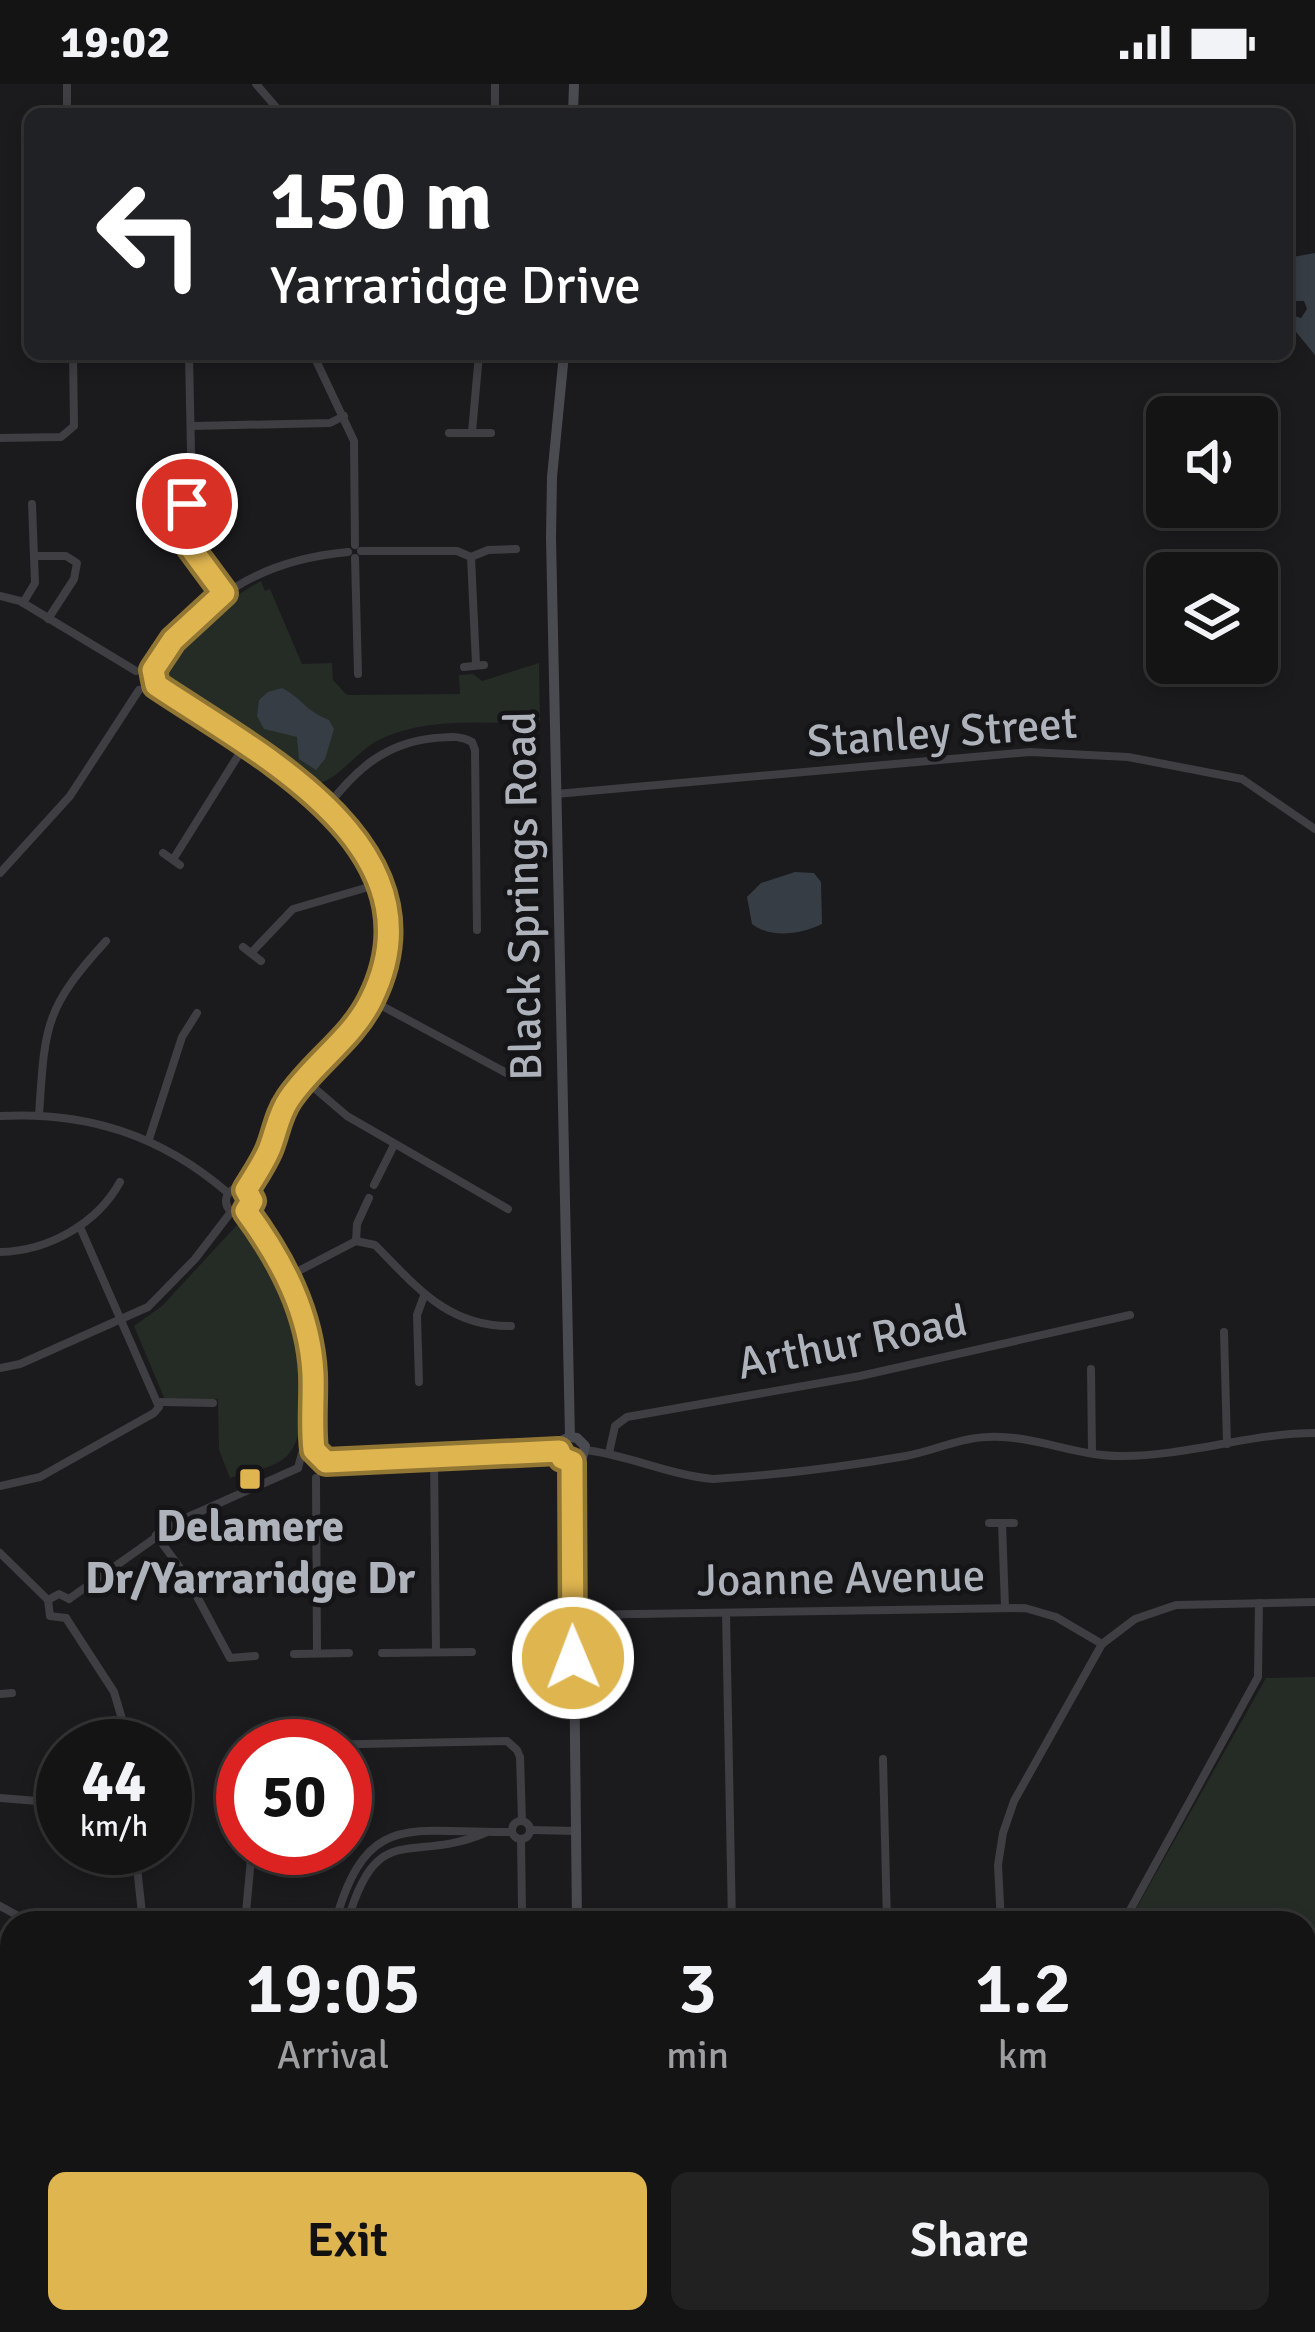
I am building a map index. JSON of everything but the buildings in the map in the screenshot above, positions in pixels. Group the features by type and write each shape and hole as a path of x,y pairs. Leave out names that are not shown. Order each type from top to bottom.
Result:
{"main road":[{"name":"Black Springs Road","path":"563,360 551,538 569,1437"},
{"path":"569,1437 580,1440 585,1450 572,1462 559,1451 569,1437"},
{"path":"572,1462 577,1911"}],"street":[{"path":"495,84 495,106"},
{"path":"0,438 69,433 74,425 73,360"},
{"path":"189,360 191,452"},
{"path":"316,360 354,442 358,674"},
{"path":"472,432 478,360"},
{"path":"193,426 330,423 344,416"},
{"path":"449,434 491,433"},
{"path":"23,603 34,584 32,504"},
{"path":"187,504 190,547 224,593"},
{"path":"246,1190 266,1157 282,1111 371,1000 386,934 380,884 358,841 327,807 246,743 156,685 153,670 173,640 224,593 284,562 355,552 457,551 471,557 488,550 516,549"},
{"path":"34,556 66,556 77,563 74,579 48,619"},
{"path":"464,667 480,664 471,557"},
{"path":"0,596 23,603 136,671"},
{"path":"136,671 153,670"},
{"path":"136,671 133,681 140,690"},
{"path":"140,690 156,685"},
{"path":"0,873 70,796 140,690"},
{"path":"327,807 359,768 388,750 457,736 472,742 476,750 477,930"},
{"path":"163,853 177,862 246,743"},
{"name":"Stanley Street","path":"556,794 1030,752 1086,752 1242,779 1315,829"},
{"path":"261,962 248,950 293,909 380,884"},
{"path":"39,1115 50,1016 71,980 106,941"},
{"path":"371,1000 514,1077"},
{"path":"149,1139 182,1037 197,1013"},
{"path":"304,1080 346,1117 508,1209"},
{"path":"0,1116 39,1115 105,1124 149,1139 229,1193"},
{"path":"374,1185 394,1145"},
{"path":"0,1252 30,1249 80,1227 101,1210 120,1182"},
{"path":"231,1212 226,1205 229,1193 238,1188 246,1190 252,1201 246,1211"},
{"path":"356,1241 357,1224 369,1198"},
{"path":"0,1369 156,1302 231,1212 246,1211"},
{"path":"246,1211 287,1277 310,1348 314,1450 326,1462 559,1451"},
{"path":"80,1227 160,1402"},
{"path":"287,1277 356,1241 375,1245 424,1296 476,1324 511,1326"},
{"path":"419,1382 417,1315 424,1296"},
{"name":"Arthur Road","path":"609,1453 614,1426 627,1418 860,1376 1130,1315"},
{"path":"1224,1333 1227,1444"},
{"path":"1091,1369 1092,1452"},
{"path":"160,1402 214,1403"},
{"path":"0,1486 40,1477 154,1413 160,1402"},
{"path":"585,1450 684,1476 713,1478 909,1456 989,1436 1142,1456 1315,1433"},
{"path":"298,1468 302,1453 314,1450"},
{"path":"434,1458 436,1652"},
{"path":"298,1468 307,1478 316,1478 326,1462"},
{"path":"69,1599 156,1535 209,1506 298,1468"},
{"path":"316,1478 317,1653"},
{"path":"989,1523 1014,1523"},
{"path":"1002,1523 1005,1607"},
{"path":"156,1535 186,1576 230,1658 256,1656"},
{"path":"0,1553 48,1600 50,1616 66,1618 107,1680 121,1719"},
{"path":"48,1600 58,1594 69,1599"},
{"path":"66,1618 71,1611 69,1599"},
{"path":"1000,1911 998,1865 1014,1801 1102,1644 1125,1625 1160,1609 1315,1602"},
{"path":"1130,1911 1258,1677 1259,1603"},
{"name":"Joanne Avenue","path":"572,1615 1005,1607 1039,1610 1102,1644"},
{"path":"726,1612 733,1911"},
{"path":"294,1654 349,1652"},
{"path":"382,1653 472,1652"},
{"path":"0,1694 11,1693"},
{"path":"372,1744 507,1741 520,1757 522,1821 531,1830 576,1831"},
{"path":"883,1760 886,1911"},
{"path":"0,1798 36,1801"},
{"path":"512,1832 514,1824 522,1821"},
{"path":"520,1840 531,1830"},
{"path":"351,1911 363,1877 385,1854 411,1845 455,1843 486,1832"},
{"path":"337,1911 346,1881 380,1843 406,1833 512,1832 520,1840 522,1911"},
{"path":"136,1875 140,1911"},
{"path":"246,1911 249,1875"}],"shaded area":[{"path":"1315,253 1315,355 1293,328 1293,316 1301,318 1307,309 1304,301 1293,296 1293,257"},
{"path":"261,581 265,591 270,589 302,664 332,663 333,680 347,695 460,694 459,675 473,674 482,681 539,663 540,723 458,723 398,732 318,783 268,744 171,682 166,663 222,607"},
{"path":"282,688 329,720 334,729 325,759 316,770 299,759 297,737 264,729 257,716 259,700"},
{"path":"795,872 814,873 821,882 822,924 787,933 768,932 752,924 747,897 761,883"},
{"path":"237,1225 255,1239 285,1299 302,1376 302,1412 296,1441 282,1460 230,1478 219,1450 218,1399 165,1400 134,1326 162,1306"},
{"path":"1315,1677 1315,1911 1135,1911 1266,1678"}],"place":[{"name":"Delamere Dr/Yarraridge Dr","path":"250,1479"}],"route":[{"path":"187,504 190,547 224,593 173,640 153,670 156,685 275,764 344,824 371,862 386,910 384,958 371,1000 291,1096 266,1157 246,1190 252,1201 246,1211 275,1252 304,1325 313,1371 314,1450 326,1462 559,1451 572,1462 573,1658"}]}
